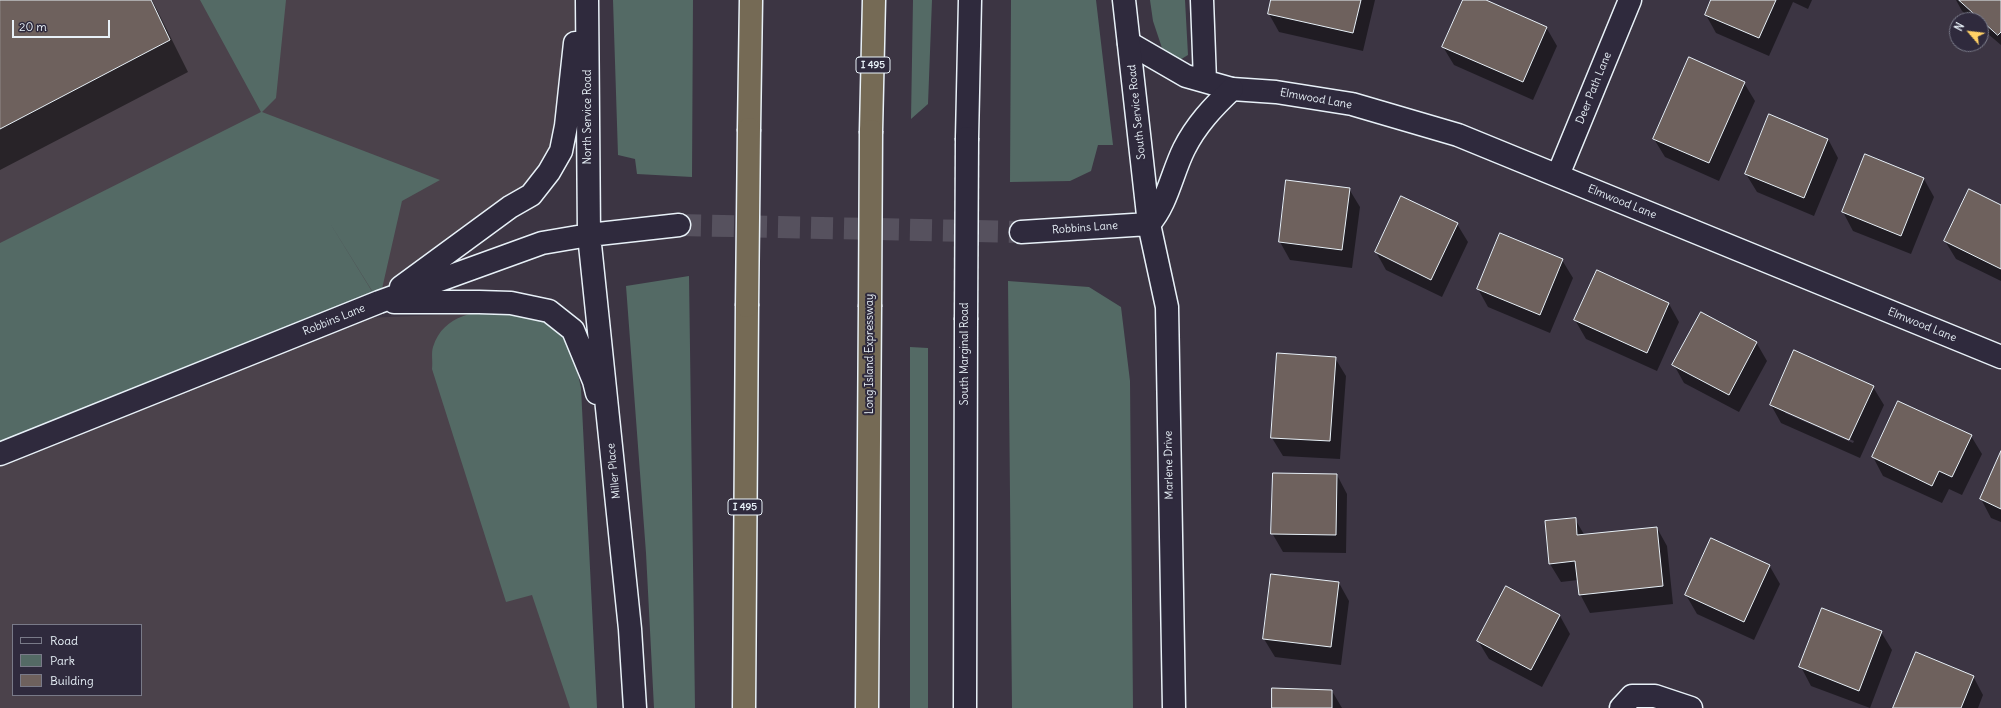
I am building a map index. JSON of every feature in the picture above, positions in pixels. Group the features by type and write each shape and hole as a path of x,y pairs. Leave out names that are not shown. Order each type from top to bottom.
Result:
{"highway":[{"name":"I 495","path":"744,708 748,129 751,0"},
{"name":"Long Island Expressway","path":"867,708 871,131 874,0"}],"street":[{"path":"379,302 510,208 531,195 549,172 560,150 566,126 580,0"},
{"name":"North Service Road","path":"587,0 589,235"},
{"name":"South Marginal Road","path":"965,708 967,138 970,0"},
{"name":"South Service Road","path":"1124,0 1149,224"},
{"path":"1202,0 1205,81"},
{"name":"Deer Path Lane","path":"1558,175 1630,0"},
{"name":"Elmwood Lane","path":"1129,43 1186,76 1232,89 1276,92 1352,104 1458,135 2001,357"},
{"path":"1149,224 1158,214 1184,147 1205,115 1232,89"},
{"name":"Robbins Lane","path":"1021,232 1149,224"},
{"name":"Marlene Drive","path":"1149,224 1166,306 1174,708"},
{"name":"Robbins Lane","path":"0,454 379,302 542,242 679,225"},
{"name":"Miller Place","path":"589,235 630,629 634,708"},
{"path":"379,302 511,303 549,311 573,330 594,381 618,508"},
{"path":"1621,708 1632,696 1655,696 1691,708"}],"shaded area":[{"path":"0,0 590,0 576,134 525,205 338,319 490,313 590,708 0,708"}],"green space":[{"path":"200,0 286,0 276,98 262,112 440,180 402,201 379,302 328,220 373,293 0,451 0,243 261,112"},
{"path":"613,0 693,0 692,177 637,174 635,159 618,155"},
{"path":"913,0 932,0 928,104 911,119"},
{"path":"1011,0 1096,0 1113,145 1098,145 1091,171 1070,181 1010,182"},
{"path":"1150,0 1185,0 1188,55 1178,61 1162,48 1153,21"},
{"path":"689,276 695,708 654,708 646,553 626,286"},
{"path":"1008,281 1089,287 1121,307 1130,381 1133,708 1012,708"},
{"path":"506,308 552,324 572,347 581,388 597,708 570,708 532,595 506,602 432,369 433,347 438,336 445,327 463,316"},
{"path":"910,347 928,348 928,708 910,708"}],"building":[{"path":"0,0 151,0 170,40 0,129"},
{"path":"1271,0 1361,0 1353,33 1268,14"},
{"path":"1463,0 1486,0 1547,27 1523,82 1442,47"},
{"path":"1711,0 1776,0 1759,38 1705,15"},
{"path":"1959,0 2001,0 2001,32 1998,35 1989,27 1989,12 1972,12"},
{"path":"1689,57 1745,82 1709,163 1653,139"},
{"path":"1769,114 1828,139 1804,198 1745,174"},
{"path":"1865,154 1924,178 1901,236 1842,212"},
{"path":"1286,180 1350,188 1342,250 1279,242"},
{"path":"1969,189 2001,205 2001,269 1944,241"},
{"path":"1401,196 1458,223 1431,280 1375,252"},
{"path":"1500,233 1563,259 1540,315 1477,289"},
{"path":"1597,270 1669,303 1647,353 1574,320"},
{"path":"1701,312 1757,342 1729,395 1672,365"},
{"path":"1794,350 1874,386 1849,440 1770,405"},
{"path":"1277,353 1336,357 1330,441 1271,438"},
{"path":"1898,401 1972,435 1952,477 1939,471 1932,486 1872,457"},
{"path":"2001,451 2001,509 1980,499"},
{"path":"1273,473 1337,474 1336,535 1271,534"},
{"path":"1576,518 1577,535 1657,527 1663,586 1579,595 1575,561 1549,564 1545,521"},
{"path":"1711,538 1770,565 1744,622 1685,595"},
{"path":"1271,574 1339,582 1331,647 1263,639"},
{"path":"1506,586 1560,615 1531,670 1477,641"},
{"path":"1822,608 1882,631 1859,691 1799,667"},
{"path":"1916,652 1974,676 1961,708 1893,708"},
{"path":"1272,688 1332,690 1332,708 1272,708"}],"tunnel":[{"path":"679,225 1021,232"}]}
